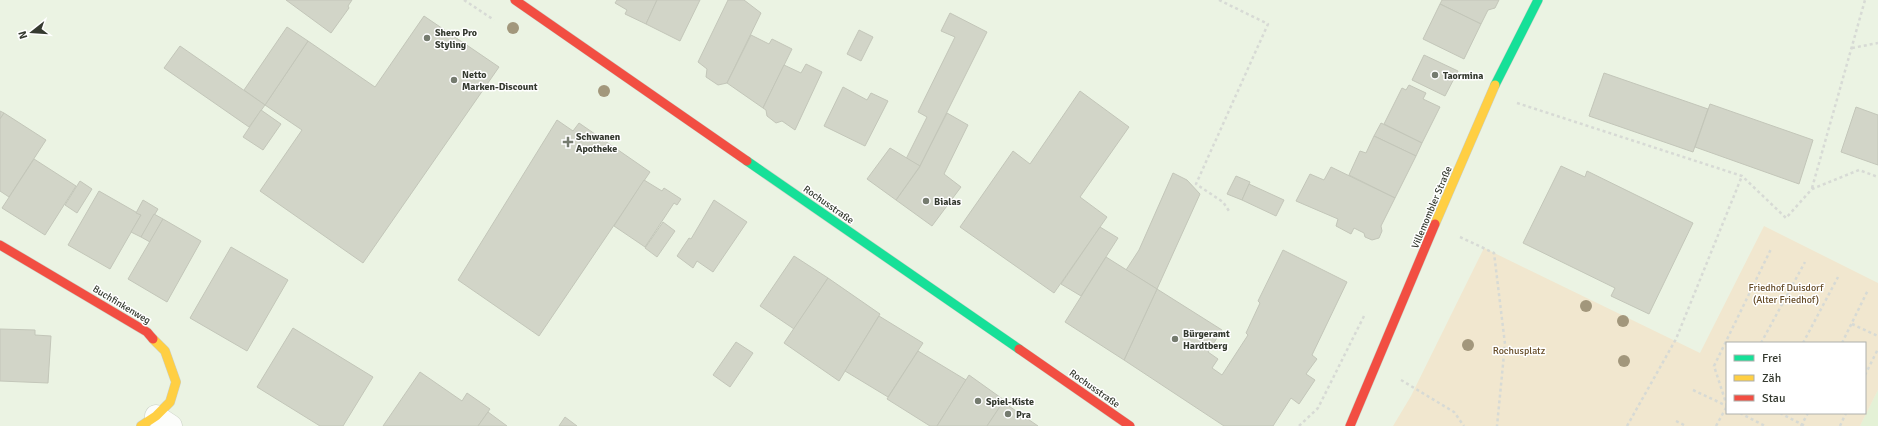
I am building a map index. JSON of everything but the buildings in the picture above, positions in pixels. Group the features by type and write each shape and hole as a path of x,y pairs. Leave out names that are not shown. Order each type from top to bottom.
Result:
{"street":[{"name":"Rochusstraße","path":"515,0 1130,426"},
{"name":"Villemombler Straße","path":"1350,426 1490,95 1538,0"},
{"name":"Buchfinkenweg","path":"0,245 147,332 165,351 176,382 170,402 156,423"}],"path":[{"path":"1219,0 1268,24 1196,184 1223,202 1229,211"},
{"path":"1812,189 1865,0"},
{"path":"1852,48 1878,43"},
{"path":"1490,95 1742,176 1786,218 1812,189 1858,170 1878,177"},
{"path":"1627,426 1676,339 1742,176"},
{"path":"1435,225 1494,253 1504,344 1496,426"},
{"path":"1726,403 1714,366 1771,249"},
{"path":"1762,342 1805,262"},
{"path":"1804,342 1838,277"},
{"path":"1843,342 1868,290"},
{"path":"1299,426 1318,408 1367,309"},
{"path":"1852,324 1878,336"},
{"path":"1866,373 1878,349"},
{"path":"1375,368 1410,384 1454,412 1464,426"},
{"path":"1693,390 1726,406"},
{"path":"1716,426 1726,408"},
{"path":"1742,414 1765,426"},
{"path":"1782,414 1803,426 1808,414"},
{"path":"1840,426 1846,414"},
{"path":"1676,421 1686,426"}],"shaded area":[{"path":"1878,390 1878,426 1860,426"}],"green space":[{"name":"Rochusplatz","path":"1764,226 1878,283 1878,390 1866,414 1860,426 1393,426 1411,396 1484,248 1700,353"}],"traffic: fast":[{"path":"1495,85 1538,0"},
{"path":"747,161 1019,349"}],"traffic: slow":[{"path":"1435,224 1495,85"},
{"path":"141,426 156,416 170,402 176,382 165,351 153,339"}],"traffic: jam":[{"path":"515,0 747,161"},
{"path":"1350,426 1435,224"},
{"path":"0,245 147,332 153,339"},
{"path":"1019,349 1130,426"}],"place":[{"name":"Shero Pro Styling","path":"427,38"},
{"name":"Taormina","path":"1435,75"},
{"name":"Netto Marken-Discount","path":"454,80"},
{"name":"Schwanen Apotheke","path":"568,142"},
{"name":"Bialas","path":"926,201"},
{"name":"Bürgeramt Hardtberg","path":"1175,339"},
{"name":"Spiel-Kiste","path":"978,401"},
{"name":"Pra","path":"1008,414"}],"park label":[{"name":"Friedhof Duisdorf (Alter Friedhof)","path":"1786,292"}]}
